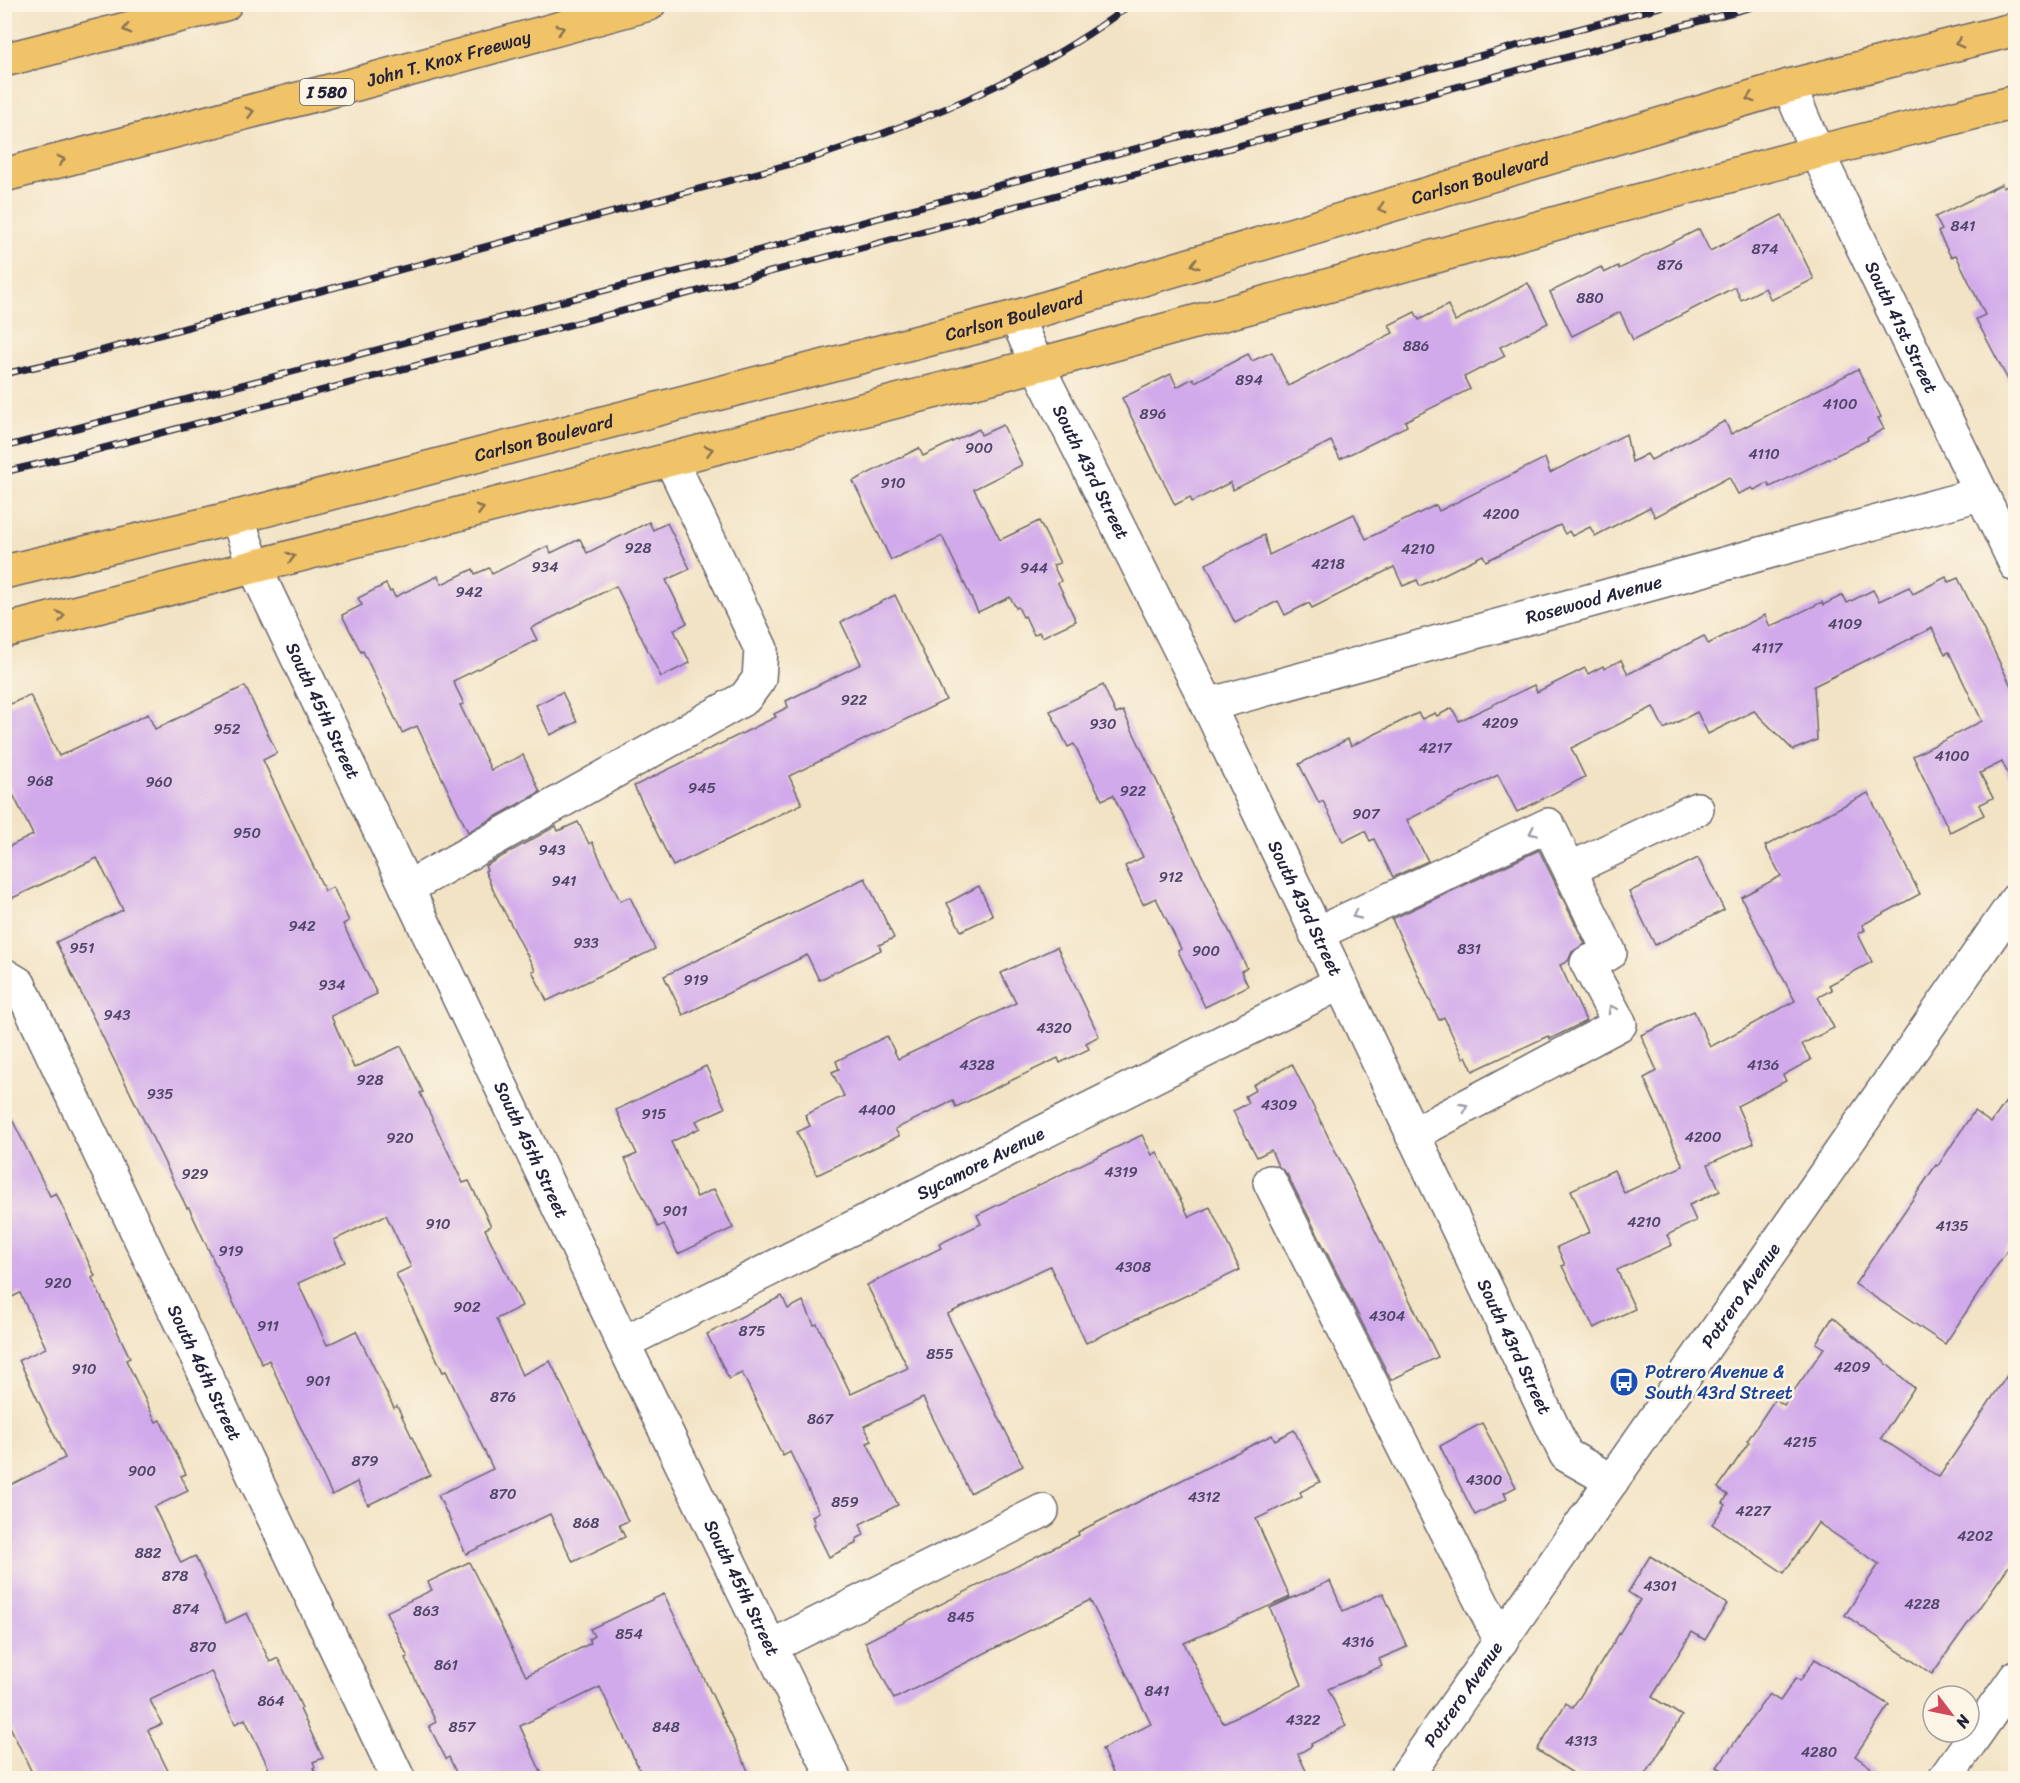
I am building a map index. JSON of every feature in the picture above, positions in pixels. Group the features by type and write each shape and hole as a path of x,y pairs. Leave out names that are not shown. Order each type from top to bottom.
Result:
{"main road":[{"path":"4,60 225,4"},
{"name":"John T. Knox Freeway","path":"4,175 349,87 649,4"},
{"name":"Carlson Boulevard","path":"4,572 237,517 1016,317 1789,86 2016,29"},
{"path":"4,630 1037,365 1817,152 2016,102"}],"street":[{"name":"South 41st Street","path":"1789,86 1817,152 2016,565"},
{"name":"South 43rd Street","path":"1016,317 1037,365 1208,705 1566,1455 1612,1482"},
{"path":"407,888 745,698 759,679 760,649 671,459"},
{"name":"Rosewood Avenue","path":"1208,705 1980,494"},
{"name":"South 45th Street","path":"237,517 254,566 623,1343 834,1779"},
{"path":"1570,869 1697,808"},
{"path":"1316,934 1548,825 1570,869 1610,953 1587,963 1620,1024 1412,1135"},
{"name":"Potrero Avenue","path":"1405,1779 2016,900"},
{"name":"South 46th Street","path":"4,975 19,984 398,1779"},
{"name":"Sycamore Avenue","path":"623,1343 1340,983"},
{"path":"1270,1182 1501,1641"},
{"path":"770,1647 1042,1511"},
{"path":"1945,1779 2016,1677"}],"building":[{"path":"2016,182 2016,395 1976,319 1985,315 1956,255 1951,257 1938,232 1942,230 1935,217 2002,184 2003,188"},
{"path":"1782,215 1814,279 1771,300 1765,288 1741,300 1735,287 1633,340 1620,312 1572,336 1550,292 1601,267 1604,273 1618,266 1619,269 1699,229 1710,251"},
{"path":"1528,283 1548,323 1500,347 1505,356 1464,377 1470,389 1405,421 1407,426 1340,459 1331,441 1233,490 1231,482 1192,502 1190,497 1175,505 1122,398 1171,374 1177,387 1193,378 1195,382 1248,354 1252,361 1272,352 1288,386 1393,333 1389,325 1415,312 1419,320 1448,305 1455,321"},
{"path":"1858,369 1881,417 1878,418 1884,429 1867,438 1868,440 1770,487 1768,483 1738,494 1729,477 1655,517 1650,507 1595,536 1590,527 1572,536 1569,531 1565,534 1560,525 1486,561 1483,555 1420,586 1417,580 1403,586 1394,567 1312,608 1309,603 1285,615 1278,601 1235,623 1206,564 1264,535 1269,555 1354,514 1366,539 1436,505 1439,511 1545,458 1550,473 1626,434 1632,462 1647,454 1651,460 1725,421 1731,434"},
{"path":"1003,425 1022,465 974,489 1000,540 1039,521 1060,563 1053,565 1061,581 1058,583 1076,621 1042,637 1039,632 1034,635 1025,616 1023,617 1010,597 978,612 942,536 891,560 853,481 919,448 923,456 979,429 981,435"},
{"path":"649,522 653,530 667,523 690,569 666,580 687,623 674,630 690,663 661,677 616,586 531,628 537,640 453,681 464,704 460,705 491,770 523,755 540,792 468,832 417,726 402,733 363,651 361,652 342,615 362,605 358,598 386,584 395,597 438,576 442,584 473,569 475,574 489,568 492,574 548,546 551,553 580,539 587,553"},
{"path":"1946,577 1949,582 1958,578 2016,696 2016,789 2002,762 1980,773 1993,798 1979,805 1984,815 1950,832 1913,756 1982,721 1949,652 1945,654 1932,628 1814,686 1817,740 1793,750 1754,711 1708,734 1697,712 1664,729 1653,707 1571,748 1585,777 1517,812 1498,775 1407,820 1428,861 1393,877 1374,839 1370,841 1365,831 1343,842 1323,801 1319,803 1299,764 1348,739 1351,746 1418,713 1422,719 1435,713 1437,716 1452,708 1459,721 1534,685 1537,692 1585,668 1588,674 1621,660 1628,674 1704,636 1708,644 1765,615 1770,627 1822,602 1823,605 1843,595 1847,603 1873,590 1879,601 1909,587 1913,594"},
{"path":"895,595 946,700 789,776 802,804 673,866 634,786 776,717 774,714 788,707 786,701 861,664 841,622"},
{"path":"1103,685 1116,714 1123,711 1247,968 1241,971 1248,986 1205,1007 1178,951 1181,949 1156,898 1143,904 1125,866 1143,857 1113,795 1102,800 1074,744 1068,747 1050,711"},
{"path":"245,686 277,753 263,760 325,891 333,887 349,921 343,924 377,994 331,1016 354,1068 401,1046 423,1092 420,1093 463,1183 469,1181 491,1226 485,1229 522,1306 496,1319 522,1375 550,1361 628,1521 619,1525 625,1537 573,1562 550,1514 466,1554 438,1495 493,1469 396,1274 411,1267 386,1215 334,1240 345,1262 298,1283 327,1345 356,1331 394,1408 397,1406 430,1475 368,1505 357,1482 332,1495 269,1360 262,1364 189,1208 56,942 123,910 97,858 4,902 4,849 33,835 4,776 4,707 30,695 59,756 148,714 155,729"},
{"path":"562,692 577,722 550,735 536,705"},
{"path":"1868,793 1920,894 1862,925 1865,930 1858,934 1872,962 1829,985 1832,990 1818,997 1834,1028 1802,1044 1811,1060 1783,1075 1786,1081 1737,1106 1754,1143 1708,1164 1720,1191 1689,1205 1696,1221 1667,1235 1672,1245 1617,1270 1635,1309 1594,1328 1562,1266 1565,1265 1557,1247 1590,1232 1571,1190 1614,1170 1624,1193 1683,1166 1644,1078 1657,1071 1641,1035 1694,1011 1710,1047 1795,1001 1741,897 1781,876 1765,846"},
{"path":"578,822 589,844 592,842 620,901 630,897 655,949 547,1001 532,971 535,970 494,892 485,866 556,826 558,831"},
{"path":"1539,850 1585,944 1572,952 1568,961 1560,965 1586,1021 1550,1039 1548,1036 1473,1071 1466,1056 1463,1058 1444,1017 1439,1020 1392,919"},
{"path":"1698,858 1724,910 1655,945 1629,892"},
{"path":"865,878 894,938 879,945 881,950 819,980 807,955 683,1015 664,976"},
{"path":"979,886 993,916 961,931 947,903"},
{"path":"1057,947 1099,1036 1086,1043 1089,1049 1060,1063 1058,1058 956,1107 953,1101 895,1129 899,1136 817,1175 797,1132 810,1126 805,1115 844,1096 832,1072 839,1069 836,1061 887,1036 898,1059 1016,1003 1001,973"},
{"path":"1292,1064 1438,1357 1391,1380 1287,1174 1278,1166 1271,1150 1257,1157 1233,1111 1249,1103 1245,1096 1256,1090 1253,1085"},
{"path":"706,1066 725,1108 696,1121 700,1128 671,1142 697,1197 714,1189 733,1228 678,1254 664,1224 658,1227 625,1159 637,1154 616,1110"},
{"path":"2016,1087 2016,1237 1945,1344 1855,1284 1974,1111 1991,1123"},
{"path":"4,1103 50,1196 56,1193 95,1276 92,1278 130,1358 126,1360 156,1422 160,1420 186,1474 181,1476 188,1491 154,1507 181,1563 195,1556 226,1623 247,1613 270,1662 278,1658 323,1758 313,1762 315,1767 313,1768 319,1779 274,1779 245,1719 235,1724 211,1671 150,1700 162,1724 148,1730 172,1779 35,1779 5,1716 4,1488 65,1458 19,1360 46,1348 20,1293 4,1301"},
{"path":"1142,1135 1152,1155 1157,1152 1189,1217 1210,1207 1240,1270 1086,1343 1050,1266 947,1314 1023,1466 970,1493 923,1398 864,1426 872,1441 867,1443 898,1505 860,1524 864,1535 856,1539 857,1543 829,1557 813,1524 815,1524 812,1516 819,1512 790,1452 783,1456 742,1373 729,1379 707,1334 782,1296 788,1309 803,1301 814,1325 817,1324 851,1394 908,1368 867,1285 941,1248 939,1244 981,1224 977,1215"},
{"path":"1833,1317 1914,1388 1881,1438 1939,1477 2016,1362 2016,1556 1932,1674 1845,1615 1879,1564 1818,1523 1784,1573 1712,1524 1726,1505 1723,1503 1728,1495 1718,1488 1775,1399 1784,1405 1824,1348 1816,1343"},
{"path":"1482,1423 1516,1487 1504,1493 1507,1499 1475,1515 1440,1446"},
{"path":"1294,1430 1320,1482 1300,1492 1302,1497 1256,1519 1290,1597 1184,1643 1223,1723 1302,1685 1270,1608 1330,1581 1343,1611 1383,1593 1407,1647 1379,1659 1382,1666 1328,1689 1346,1726 1311,1744 1312,1746 1298,1754 1310,1779 1116,1779 1102,1749 1151,1724 1090,1600 894,1699 865,1642 1272,1435 1275,1440"},
{"path":"1650,1556 1727,1604 1705,1640 1692,1632 1652,1697 1682,1716 1643,1779 1582,1779 1537,1750 1566,1703 1573,1708 1640,1600 1628,1592"},
{"path":"469,1562 526,1676 591,1643 589,1639 594,1636 590,1629 664,1594 752,1779 644,1779 600,1687 520,1726 544,1779 459,1779 449,1757 446,1759 429,1726 436,1722 386,1612 432,1590 428,1582"},
{"path":"1815,1659 1889,1705 1855,1756 1887,1779 1736,1779 1717,1767 1769,1694 1780,1701 1796,1678 1800,1681"}],"railway":[{"path":"4,374 74,358 813,158 938,112 1018,75 1057,54 1131,4"},
{"path":"4,447 775,246 1671,4"},
{"path":"4,472 81,454 876,244 1763,4"}],"place":[{"name":"Potrero Avenue & South 43rd Street","path":"1624,1382"}]}
